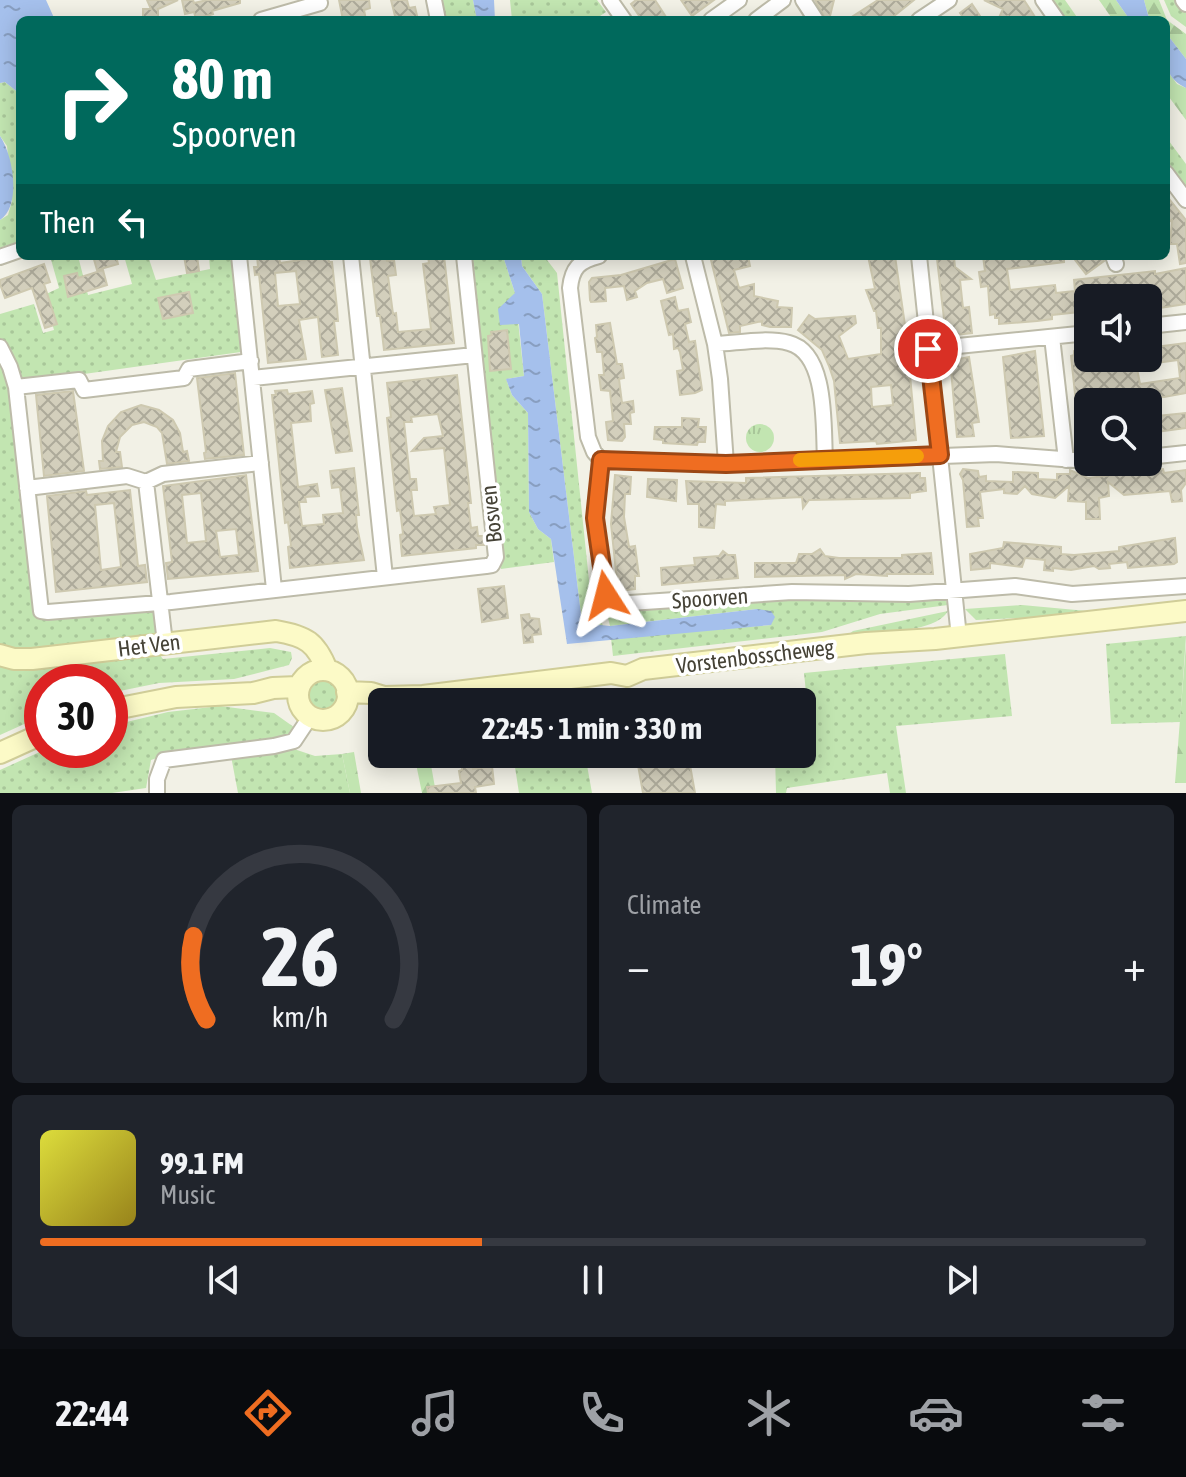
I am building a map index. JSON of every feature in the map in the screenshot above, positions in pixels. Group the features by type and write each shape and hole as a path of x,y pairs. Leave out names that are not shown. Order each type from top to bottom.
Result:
{"street":[{"path":"717,16 739,0"},
{"path":"761,16 783,0"},
{"path":"925,16 949,0"},
{"path":"274,16 319,2"},
{"path":"1170,178 1186,200"},
{"path":"239,260 274,589"},
{"path":"351,260 385,577"},
{"name":"Bosven","path":"0,347 16,387 41,611 159,602 492,565 496,557 464,260"},
{"path":"694,260 715,344 726,464"},
{"path":"919,260 958,631"},
{"name":"Spoorven","path":"571,261 570,288 588,437 601,460 595,518 605,590 609,600 615,604 792,592 909,594 1015,586 1072,594 1186,586"},
{"path":"1162,325 1186,322"},
{"path":"928,349 1074,335"},
{"path":"1052,337 1066,460"},
{"path":"715,344 776,341 803,350 814,364 820,382 825,459"},
{"path":"253,378 474,355"},
{"path":"16,387 79,380 84,390 184,378 189,369 251,361"},
{"path":"1162,456 1186,453"},
{"path":"601,460 726,464 996,454 1074,460"},
{"path":"27,488 127,476 146,482 163,474 261,463"},
{"path":"146,482 165,643"},
{"name":"Vorstenbosscheweg","path":"309,690 318,720 334,718 347,698 371,703 384,697 581,684 611,673 627,676 643,669 866,643 893,635 958,631 1015,621 1065,623 1186,611"},
{"name":"Het Ven","path":"0,655 32,659 276,631 314,644 309,690"},
{"name":"Het Ven","path":"309,690 340,676 347,698"},
{"path":"128,707 205,693 253,693 273,688 309,690 294,741 164,760 157,779 157,793"},
{"path":"0,753 24,742"}],"green space":[{"path":"437,0 473,0 476,16 440,16"},
{"path":"510,0 597,0 606,12 600,16 512,16"},
{"path":"1050,0 1065,0 1076,16 1062,16"},
{"path":"1099,0 1116,0 1127,16 1110,16"},
{"path":"1144,0 1159,0 1165,16 1148,15"},
{"path":"1164,0 1177,0 1186,11 1186,27 1171,16"},
{"path":"1170,22 1186,34 1186,59 1170,38"},
{"path":"1170,74 1177,84 1186,88 1186,120 1170,98"},
{"path":"5,82 16,91 16,242 0,248 0,220 8,215 12,201 7,146 0,136 0,83"},
{"path":"1170,142 1186,164 1186,187 1170,165"},
{"path":"51,260 79,260 88,295 132,284 125,260 149,260 156,280 210,269 209,260 237,260 248,351 20,383 0,340 0,314 34,304 43,333 54,330 44,295 59,288"},
{"path":"468,260 504,260 515,293 524,376 506,379 512,395 528,413 529,512 538,529 551,539 554,562 501,569"},
{"path":"521,260 547,260 557,273 590,590 603,626 582,623 542,294 522,266"},
{"path":"0,359 8,374 38,610 150,607 156,623 153,639 34,653 0,650"},
{"path":"760,424 770,428 774,438 770,448 760,452 750,448 746,438 750,428"},
{"path":"943,596 948,605 880,614 822,632 613,656 611,638 771,625 757,609 610,626 605,606 629,610 722,600"},
{"path":"1022,605 1087,611 1087,615 976,620 965,609"},
{"path":"948,611 941,619 918,628 849,634 853,631"},
{"path":"1186,636 1180,722 1111,724 1106,644"},
{"path":"1186,644 1186,783 1175,783"},
{"path":"270,648 291,652 292,658 289,665 234,679 159,683 128,689 128,664 64,664 159,654 163,659"},
{"path":"1005,654 1012,716 896,726 906,793 890,793 887,773 787,788 786,793 776,793 775,768 816,768 816,688 806,688 804,673"},
{"path":"0,666 24,668 24,724 0,735"},
{"path":"322,679 333,684 338,695 333,706 322,711 311,706 306,695 311,684"},
{"path":"220,706 274,713 298,730 294,737 151,760 146,788 112,793 0,793 0,770 24,759 24,768 128,768 128,722 168,712"},
{"path":"291,748 315,756 342,754 350,793 238,793 231,756"},
{"path":"354,752 361,793 350,793 342,754"},
{"path":"417,768 432,768 436,793 422,793"},
{"path":"515,768 588,768 592,793 519,793"}],"water":[{"path":"0,0 46,0 53,16 16,16 16,91 5,82 0,83"},
{"path":"473,0 494,0 495,16 476,16"},
{"path":"1116,0 1144,0 1149,16 1127,16"},
{"path":"1170,38 1186,59 1186,88 1172,78"},
{"path":"0,136 12,167 13,192 7,213 0,220"},
{"path":"504,260 521,260 522,266 542,294 582,623 610,626 757,609 771,611 775,617 771,625 567,644 551,539 538,529 529,512 528,413 512,395 506,379 524,376 519,324 500,325 498,309 515,293"}],"building":[{"path":"147,0 178,0 158,9 158,16 143,16 143,9 151,9"},
{"path":"182,0 193,0 194,3 240,0 240,3 212,11 213,14 206,16 195,16 194,12 185,14"},
{"path":"339,0 369,0 370,8 364,10 365,16 342,16"},
{"path":"391,0 407,0 409,8 415,7 417,16 395,16"},
{"path":"636,0 655,0 665,16 639,16 631,4"},
{"path":"681,0 714,0 692,16"},
{"path":"815,0 834,0 830,16 824,16"},
{"path":"878,0 914,0 894,16 853,16"},
{"path":"984,0 1024,0 1034,16 1000,16 1003,9"},
{"path":"972,4 980,16 962,16 960,13"},
{"path":"1170,200 1186,220 1186,263 1180,264 1177,244 1170,244 1172,220 1170,221"},
{"path":"94,260 117,260 118,264 97,270"},
{"path":"185,260 198,260 199,271 187,273"},
{"path":"257,260 332,262 338,355 322,357 318,317 299,320 306,359 268,363 259,274 255,275 254,267 258,267","holes":["296,271 300,304 278,306 275,273"]},
{"path":"370,260 394,260 396,275 388,276 398,332 431,329 423,264 429,263 429,260 444,260 454,343 384,350 380,316 377,316"},
{"path":"675,260 683,288 667,293 663,279 647,283 635,291 637,297 627,300 624,286 605,288 606,301 591,302 589,282 592,278 621,275"},
{"path":"711,260 749,260 750,266 734,270 739,288 754,284 754,296 778,301 777,307 792,308 791,327 770,327 762,325 762,321 740,326 740,332 729,333"},
{"path":"869,260 896,260 916,440 877,444 876,441 840,443 834,381 829,366 822,350 798,330 809,315 815,319 855,316 856,323 839,336 848,359 881,354 881,328 878,328 876,311 866,290 875,289","holes":["891,385 893,405 872,407 871,387"]},
{"path":"937,260 954,260 955,267 971,279 960,280 963,308 969,307 972,333 946,336"},
{"path":"984,260 1064,260 1007,269 1010,290 1055,285 1056,293 1074,291 1074,313 1052,315 1052,319 999,324 995,314 990,315 988,286 981,287 979,272 985,271"},
{"path":"1075,260 1104,260 1104,261 1086,274"},
{"path":"44,264 50,282 44,284 57,324 45,328 32,288 5,298 0,284 0,280"},
{"path":"1186,268 1186,304 1162,308 1162,284 1074,284 1074,280 1155,271 1155,274"},
{"path":"103,270 107,285 68,297 64,276 77,273 78,278"},
{"path":"189,292 193,313 163,319 158,298"},
{"path":"675,297 678,311 688,309 691,322 685,324 689,342 695,341 702,390 680,395 677,371 683,370 680,352 678,348 674,349 673,334 669,335 661,301"},
{"path":"610,323 617,364 622,364 624,378 619,379 622,403 633,401 631,424 624,424 625,437 622,441 608,440 606,422 613,421 610,391 601,390 599,375 604,375 602,352 597,352 595,338 596,325"},
{"path":"507,330 511,369 490,371 488,336 492,335 491,332"},
{"path":"1186,343 1186,393 1164,397 1162,388 1074,388 1071,356 1074,355 1074,372 1138,372 1140,384 1180,378 1178,360 1162,362 1162,346"},
{"path":"1035,351 1044,436 1011,438 1003,357"},
{"path":"969,357 979,422 972,423 974,436 957,437 951,370 954,360"},
{"path":"235,373 244,455 205,459 197,378"},
{"path":"457,375 471,528 477,527 484,545 402,556 400,535 403,534 400,510 397,511 387,418 391,417 387,383","holes":["438,414 443,436 424,438 412,451 444,448 450,505 434,507 436,514 414,516 411,490 417,490 416,479 410,479 404,422 412,422 411,417"]},
{"path":"342,388 352,451 336,453 325,390"},
{"path":"287,390 288,394 312,391 314,403 310,404 311,421 291,423 298,487 317,484 319,496 305,497 306,502 299,502 302,526 324,524 323,515 343,513 340,487 332,488 330,471 354,468 359,515 356,515 357,527 364,560 290,568 288,547 291,546 288,522 285,523 272,395 276,395 275,391"},
{"path":"73,391 84,471 44,476 36,395"},
{"path":"141,405 159,410 173,420 189,461 167,464 162,433 157,427 144,422 132,425 120,437 116,452 120,452 122,467 100,469 99,461 103,461 102,441 108,426 121,412"},
{"path":"1186,413 1186,428 1162,431 1162,416"},
{"path":"682,418 699,419 698,427 706,427 705,442 698,442 697,445 663,443 663,440 654,439 655,427 682,427"},
{"path":"963,469 978,471 979,477 986,476 986,481 1013,482 1013,472 1038,473 1038,479 1057,480 1057,474 1070,474 1070,470 1074,476 1088,478 1162,476 1163,469 1164,473 1186,470 1186,483 1181,490 1182,501 1172,502 1170,491 1124,495 1108,482 1109,496 1099,498 1100,519 1086,519 1086,502 1068,501 1069,486 1055,498 1032,494 1025,486 1017,494 1004,493 1004,489 980,492 983,518 978,518 979,526 967,527 960,474"},
{"path":"920,473 920,478 925,478 926,491 910,493 910,498 809,500 803,508 802,497 725,501 725,505 716,504 714,528 699,527 699,504 688,504 686,481 746,483 746,478"},
{"path":"246,475 258,571 168,579 166,563 172,562 163,486","holes":["201,493 206,541 187,543 182,495","236,529 239,555 220,557 216,531"]},
{"path":"615,475 631,477 630,494 625,494 624,517 629,547 635,546 639,576 635,576 635,589 618,591 611,524"},
{"path":"648,479 677,480 676,501 647,497"},
{"path":"130,490 138,566 145,565 147,582 56,592 47,496 86,491 87,495","holes":["114,503 121,567 101,570 95,505"]},
{"path":"1175,538 1177,562 1174,564 1128,568 1127,562 1109,564 1110,568 1053,568 1053,571 1044,570 1045,560 1025,558 1022,567 990,563 990,568 971,570 970,554 1003,548 1004,542 1061,547 1061,554 1074,555 1119,551 1119,547"},
{"path":"820,549 825,556 839,558 902,558 902,555 931,553 933,574 856,574 845,579 845,575 755,577 755,563 796,563 799,554 812,554"},
{"path":"723,551 735,555 738,578 662,585 661,568 695,565 694,558 719,556"},
{"path":"504,586 508,618 482,622 478,589"},
{"path":"529,614 530,618 539,619 541,634 532,635 533,642 524,643 521,615"},
{"path":"492,768 494,784 475,787 476,793 428,793 427,787 461,783 459,771"},
{"path":"639,768 691,768 695,793 643,793"}],"slow traffic":[{"path":"800,460 917,456"}],"route":[{"path":"606,595 595,518 601,460 726,464 940,455 928,349"}]}
